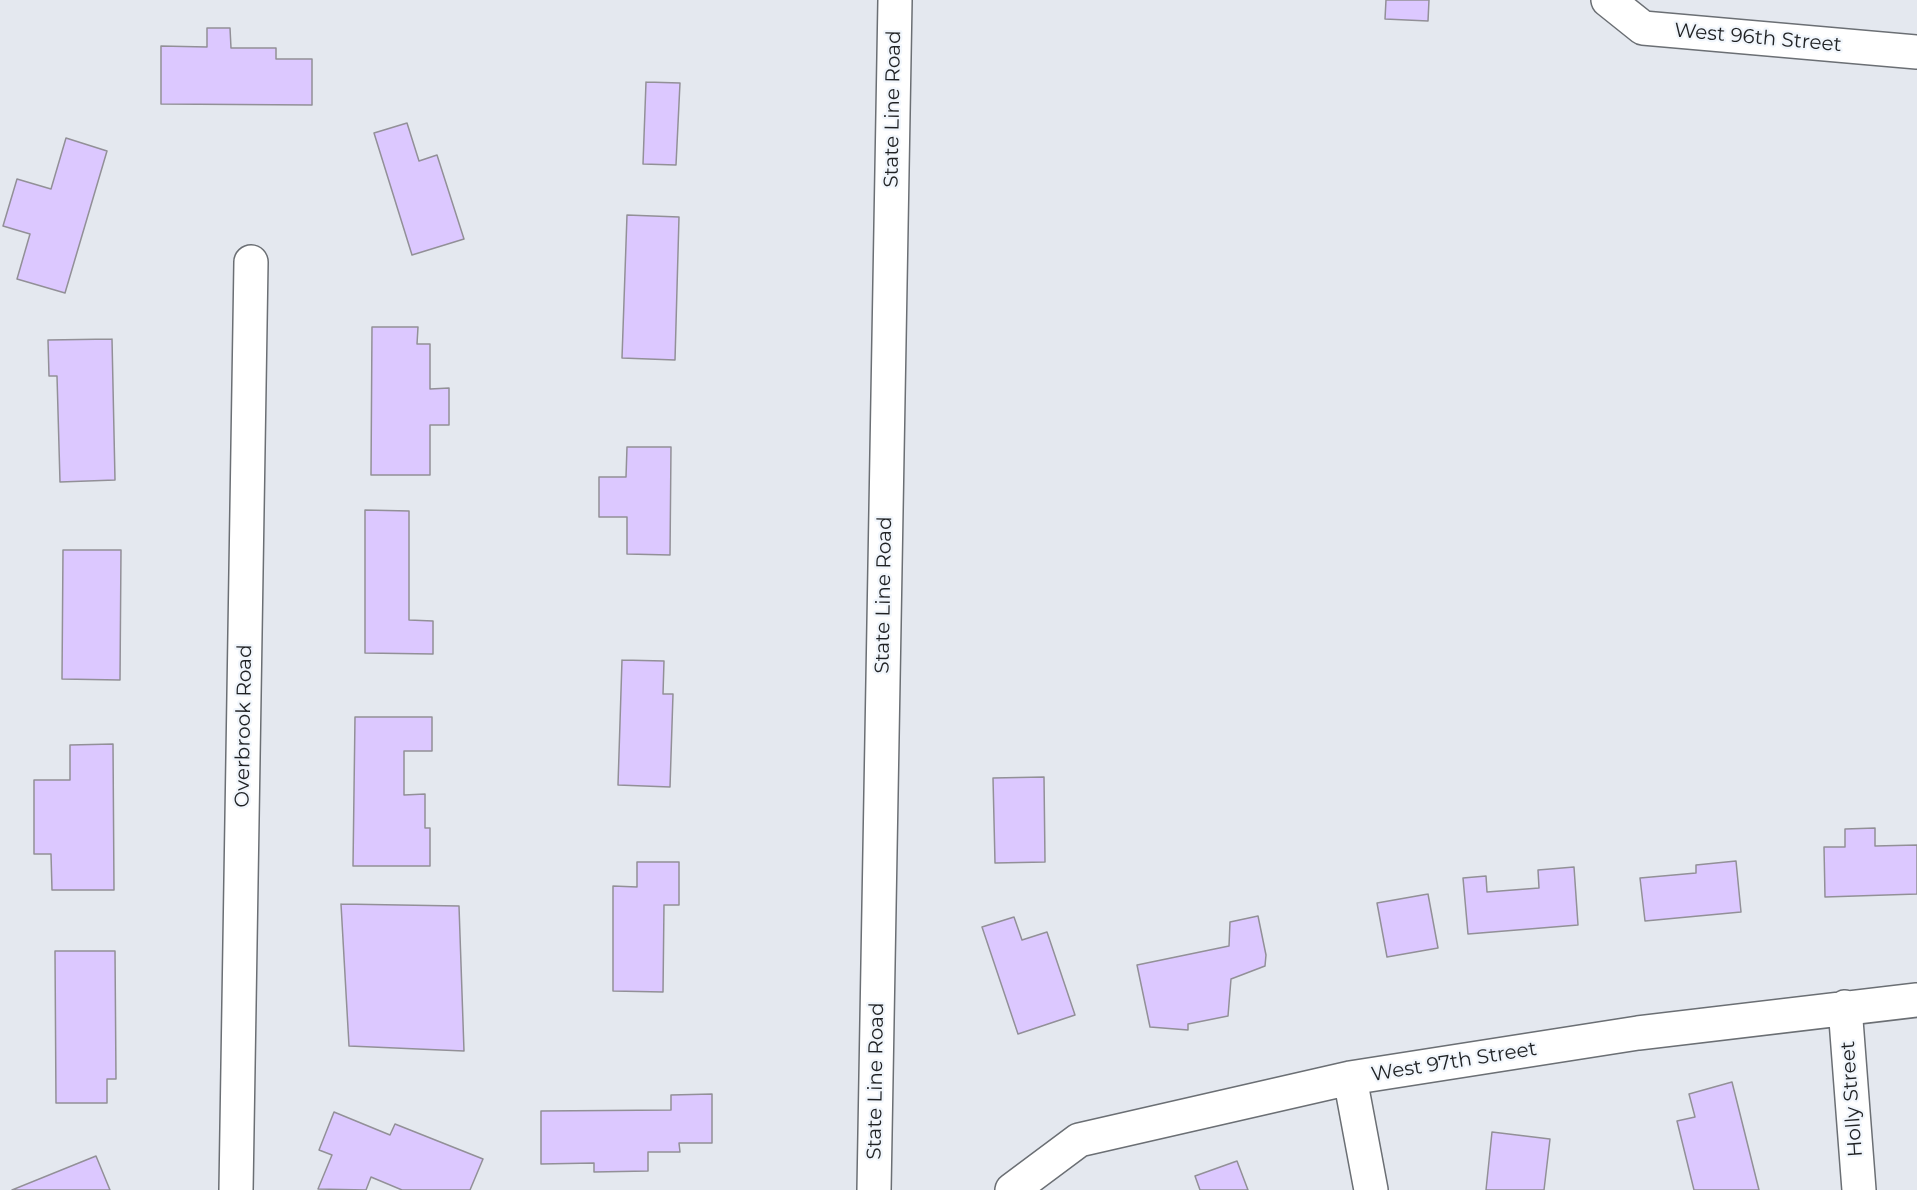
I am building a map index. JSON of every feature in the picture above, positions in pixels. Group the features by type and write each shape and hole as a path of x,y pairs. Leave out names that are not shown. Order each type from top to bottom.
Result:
{"street":[{"name":"State Line Road","path":"874,1190 895,0"},
{"name":"West 96th Street","path":"1608,0 1643,28 1917,52"},
{"name":"Overbrook Road","path":"236,1190 251,262"},
{"name":"West 97th Street","path":"1012,1190 1079,1140 1350,1078 1638,1033 1917,1000"},
{"name":"Holly Street","path":"1845,1007 1859,1190"},
{"path":"1350,1078 1371,1190"}],"building":[{"path":"1386,0 1429,0 1428,21 1385,19"},
{"path":"207,28 230,28 231,48 276,48 276,59 312,59 312,105 161,104 161,46 207,47"},
{"path":"646,82 680,83 676,165 643,164"},
{"path":"407,123 419,161 437,155 464,239 412,255 374,133"},
{"path":"66,138 107,151 65,293 17,279 30,234 3,226 17,179 51,189"},
{"path":"627,215 679,217 675,360 622,358"},
{"path":"372,327 418,327 417,344 430,344 430,389 449,388 449,425 430,425 430,475 371,475"},
{"path":"112,339 115,480 60,482 57,376 49,376 48,340"},
{"path":"627,447 671,447 670,555 627,554 627,517 599,517 599,477 626,477"},
{"path":"365,510 409,511 409,620 433,621 433,654 365,653"},
{"path":"63,550 121,550 120,680 62,679"},
{"path":"622,660 664,661 663,694 673,694 670,787 618,785"},
{"path":"355,717 432,717 432,751 404,751 404,795 425,794 425,828 430,828 430,866 353,866"},
{"path":"113,744 114,890 52,890 51,854 34,854 34,780 70,780 70,745"},
{"path":"1044,777 1045,862 995,863 993,778"},
{"path":"1875,828 1875,846 1917,845 1917,894 1825,897 1824,847 1845,847 1845,829"},
{"path":"1736,861 1741,912 1645,921 1640,878 1696,873 1696,865"},
{"path":"637,862 679,862 679,905 664,905 663,992 613,991 613,886 637,887"},
{"path":"1574,867 1578,925 1468,934 1463,878 1486,876 1487,892 1539,888 1538,870"},
{"path":"1428,894 1438,948 1387,957 1377,903"},
{"path":"341,904 459,906 464,1051 349,1046"},
{"path":"1258,916 1266,955 1265,966 1231,979 1228,1016 1188,1024 1188,1030 1150,1027 1137,965 1229,946 1230,922"},
{"path":"1014,917 1022,940 1047,932 1075,1015 1018,1034 982,927"},
{"path":"55,951 115,951 116,1079 107,1079 107,1103 56,1103"},
{"path":"1732,1082 1759,1190 1694,1190 1677,1121 1695,1117 1689,1094"},
{"path":"712,1094 712,1143 679,1143 680,1152 648,1152 648,1171 594,1172 594,1163 541,1164 541,1111 671,1110 671,1095"},
{"path":"334,1112 390,1135 395,1124 483,1159 470,1190 402,1190 371,1177 366,1190 318,1189 332,1155 319,1150"},
{"path":"1492,1132 1550,1139 1544,1190 1486,1190"},
{"path":"96,1156 110,1190 12,1190"},
{"path":"1237,1161 1248,1190 1200,1190 1195,1176"}]}
